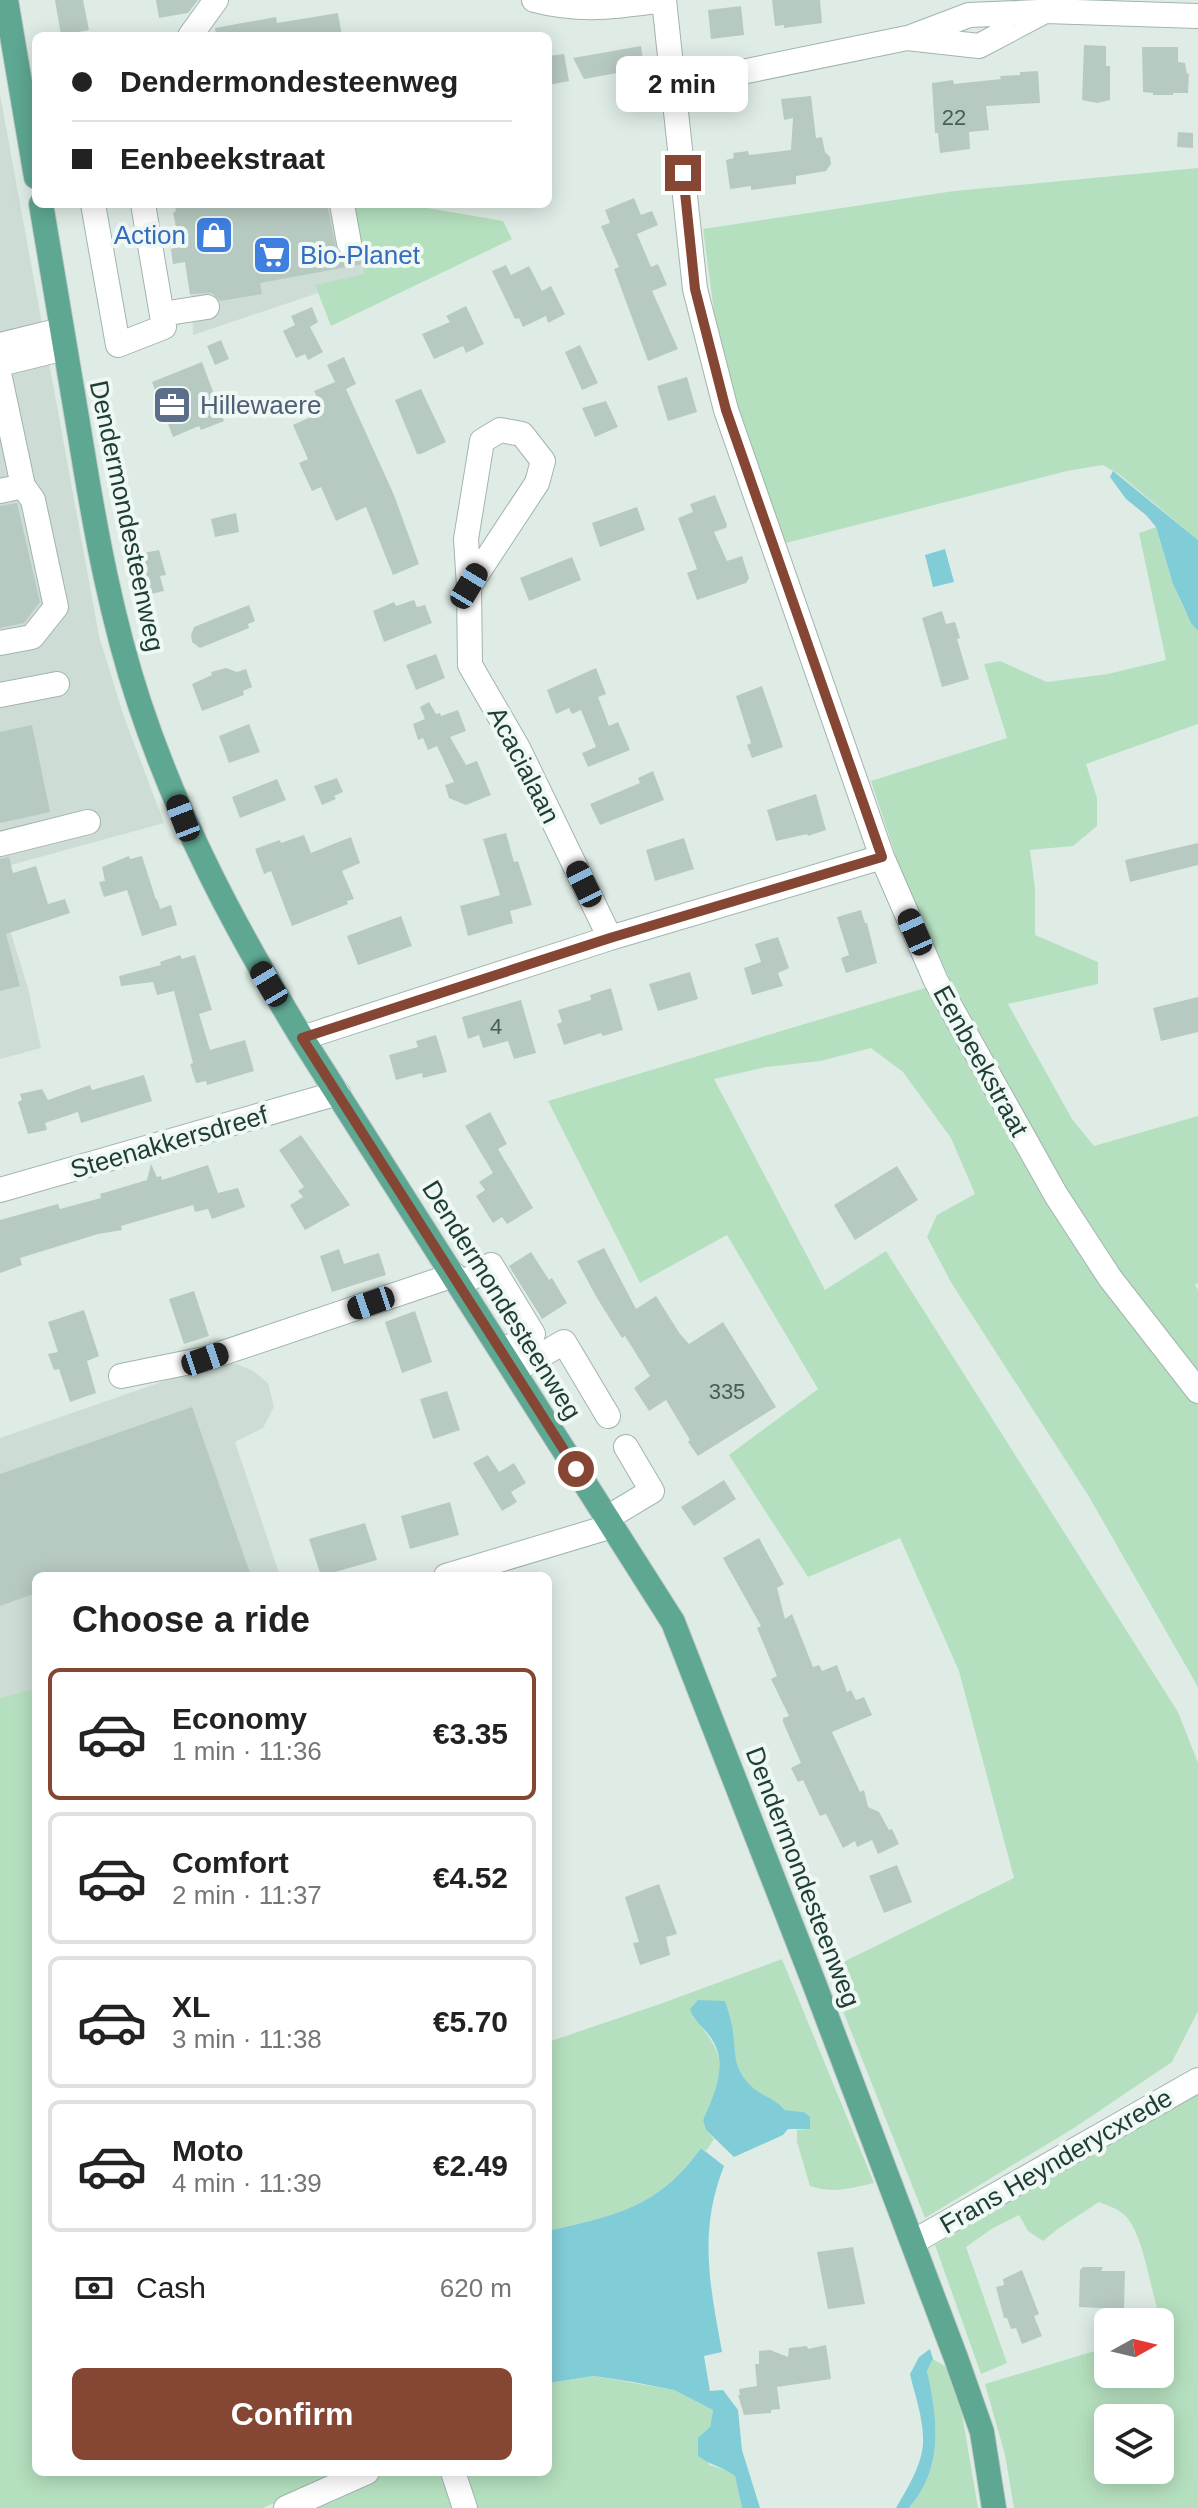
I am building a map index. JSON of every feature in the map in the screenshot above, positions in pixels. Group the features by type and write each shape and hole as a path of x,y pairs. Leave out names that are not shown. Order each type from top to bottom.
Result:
{"main road":[{"path":"6,0 29,95 32,130"},
{"name":"Dendermondesteenweg","path":"42,208 110,596 139,702 183,818 253,957 302,1038 673,1622 913,2242 982,2432 994,2508"}],"street":[{"path":"193,32 216,0"},
{"path":"534,0 563,8 612,8 664,0"},
{"name":"Eenbeekstraat","path":"664,0 695,289 726,410 882,857 936,981 1056,1195 1110,1278 1198,1391"},
{"path":"674,86 907,38 979,46 1045,11 1198,16"},
{"path":"94,208 118,345 164,327 144,208"},
{"path":"343,208 349,243"},
{"path":"162,314 207,307"},
{"path":"0,345 63,339"},
{"path":"0,364 63,339"},
{"path":"0,643 32,637 56,607 33,500 12,489 2,394"},
{"name":"Acacialaan","path":"469,586 537,483 543,461 522,434 500,430 482,441 466,539 470,665 518,748 610,938"},
{"path":"0,695 57,684"},
{"path":"0,844 88,822"},
{"path":"302,1038 610,938 882,857"},
{"name":"Steenakkersdreef","path":"0,1190 338,1093"},
{"path":"121,1376 205,1359 457,1280 491,1265 533,1334 508,1361"},
{"path":"508,1361 564,1342 608,1416"},
{"path":"458,1572 610,1522 652,1491 626,1447"},
{"name":"Frans Heynderycxrede","path":"913,2242 1198,2080"},
{"path":"286,2508 358,2476"},
{"path":"454,2476 465,2508"}],"shaded area":[{"path":"0,94 99,636 124,717 164,823 0,868"},
{"path":"176,208 353,208 365,274 316,285 318,293 193,335 185,262 173,264 171,249 181,247 173,212"},
{"path":"0,898 28,988 41,1048 0,1059"},
{"path":"213,1364 237,1364 253,1371 268,1383 274,1407 263,1428 235,1442 279,1572 32,1572 32,1689 0,1698 0,1438"}],"green space":[{"path":"1198,168 1198,540 1120,475 1103,465 1067,471 786,543 738,414 715,319 703,229 954,191"},
{"path":"353,208 427,208 503,221 512,239 331,326 315,285 364,274"},
{"path":"1156,527 1178,594 1198,631 1198,724 1086,764 1097,798 1097,826 1073,846 1030,850 1035,889 1035,935 1098,962 1098,984 1008,1004 1072,1119 1094,1146 1198,1116 1198,1283 1195,1285 1198,1290 1198,1687 1088,1495 952,1284 927,1237 937,1215 975,1194 951,1138 903,1072 871,1048 820,1061 766,1067 714,1079 825,1290 886,1251 1178,1712 1198,1763 1198,2011 1172,2062 1074,2128 925,2218 829,1969 1014,1878 959,1671 900,1538 808,1577 729,1455 818,1389 727,1235 640,1283 548,1101 925,988 949,977 905,884 871,781 1007,738 984,664 1000,661 1047,682 1108,674 1166,660 1139,533"},
{"path":"32,1689 32,2476 336,2476 263,2508 0,2508 0,1698"},
{"path":"782,1959 874,2183 834,2190 810,2186 797,2142 797,2130 810,2129 804,2112 785,2110 747,2083 737,2062 733,2030 692,2016 713,2043 720,2065 719,2077 703,2120 706,2130 714,2139 706,2151 701,2148 669,2184 652,2196 615,2214 552,2230 552,2041"},
{"path":"1198,2091 1198,2508 1014,2508 1005,2455 985,2384 1094,2351 1094,2388 1174,2388 1174,2308 1156,2308 1135,2230 1129,2220 1114,2208 1099,2202 1043,2241 1028,2231 1019,2215 966,2247 1007,2363 981,2374 935,2245"},
{"path":"933,2359 946,2367 962,2414 978,2508 909,2508 920,2493 933,2460 934,2407 927,2371"},
{"path":"594,2376 674,2390 713,2410 709,2465 735,2476 742,2508 475,2508 465,2476 552,2476 552,2382"},
{"path":"378,2476 445,2476 455,2508 305,2508"}],"water":[{"path":"1113,471 1198,540 1198,631 1191,623 1173,584 1156,527 1126,499 1110,477"},
{"path":"945,549 954,582 933,587 925,555"},
{"path":"698,2000 725,2001 741,2072 754,2089 785,2110 804,2112 810,2117 810,2129 788,2129 783,2135 734,2157 706,2130 703,2120 716,2088 719,2056 709,2035 695,2020 690,2009"},
{"path":"701,2148 724,2166 711,2213 709,2236 711,2281 722,2352 704,2356 710,2391 723,2390 738,2410 742,2450 760,2508 742,2508 735,2476 698,2456 698,2438 710,2427 713,2410 674,2390 633,2382 594,2376 552,2382 552,2230 595,2220 634,2206 669,2184"},
{"path":"930,2349 933,2359 927,2371 934,2407 933,2460 920,2493 909,2508 896,2508 917,2468 923,2443 921,2417 910,2374 919,2357"}],"building":[{"path":"55,0 83,0 89,30 60,32"},
{"path":"156,0 198,0 188,13 159,18"},
{"path":"772,0 820,0 822,23 784,28 784,25 775,26"},
{"path":"741,6 744,35 711,39 708,10"},
{"path":"338,13 341,32 216,32 215,28 276,17 277,23"},
{"path":"1084,45 1106,46 1106,66 1110,66 1110,100 1097,103 1082,100"},
{"path":"641,46 644,68 584,79 573,58"},
{"path":"1142,47 1178,47 1178,62 1185,63 1189,73 1188,93 1153,95 1143,92"},
{"path":"564,54 569,81 552,84 552,56"},
{"path":"1038,71 1040,103 986,106 989,130 969,132 970,149 940,153 938,133 935,133 932,83 1001,79 1000,76"},
{"path":"811,96 816,138 822,137 825,152 830,157 831,164 826,171 796,176 796,184 751,190 751,186 730,189 726,160 734,158 733,153 748,151 749,155 791,150 793,118 784,120 781,99"},
{"path":"1178,132 1193,133 1193,148 1177,147"},
{"path":"634,198 641,215 652,211 658,225 637,234 651,267 658,264 667,285 652,291 678,349 648,361 614,269 619,267 601,226 610,223 605,210"},
{"name":"Bio-Planet","path":"176,208 328,208 337,252 351,258 360,252 363,264 260,283 262,294 220,301 212,293 190,294 185,262 173,264 171,249 180,247 173,212 176,212"},
{"path":"506,265 511,275 529,266 542,291 551,286 565,314 548,323 546,316 523,327 519,318 515,319 492,271"},
{"path":"466,306 484,344 466,353 463,346 434,359 422,334 450,322 446,316"},
{"path":"312,307 318,322 310,327 323,352 308,360 305,354 296,358 283,331 295,325 291,316"},
{"path":"221,340 229,359 215,365 207,346"},
{"path":"580,345 598,383 582,390 565,352"},
{"path":"344,357 356,384 346,389 394,495 419,564 393,575 366,507 336,521 321,487 312,491 299,463 308,459 293,425 324,411 314,391 335,382 327,365"},
{"path":"202,362 224,421 201,430 199,426 173,437 152,382"},
{"path":"687,377 697,412 668,421 657,386"},
{"path":"421,389 446,442 417,454 395,400"},
{"path":"606,401 618,427 595,437 582,408"},
{"path":"715,495 727,525 714,532 727,561 742,556 749,578 746,583 697,600 687,573 697,569 678,518 693,512 690,504"},
{"path":"17,503 40,602 24,623 0,628 0,506"},
{"path":"637,507 645,530 600,547 592,523"},
{"path":"236,513 239,532 215,537 211,519"},
{"path":"159,550 166,575 160,576 164,591 137,597 128,556"},
{"path":"572,557 581,580 529,601 520,578"},
{"path":"414,600 417,607 425,605 432,623 384,642 373,611 394,602 396,606"},
{"path":"249,605 255,621 248,624 249,628 200,648 192,642 194,627"},
{"path":"942,611 946,624 955,622 969,679 942,687 922,618"},
{"path":"436,654 445,678 416,690 406,665"},
{"path":"226,668 237,672 246,669 252,687 243,691 244,695 202,711 192,684 212,675 211,672"},
{"path":"596,668 606,694 598,697 609,726 618,722 630,750 588,767 582,753 596,747 581,710 572,714 569,708 556,714 547,690"},
{"path":"762,686 783,747 752,758 747,745 751,743 736,696"},
{"path":"429,702 436,714 440,713 441,716 458,710 466,731 450,737 466,765 477,761 491,795 466,805 449,798 445,785 454,782 437,746 428,750 423,738 418,740 413,724 425,719 420,707"},
{"path":"249,724 260,752 229,763 219,736"},
{"path":"32,725 50,812 0,823 0,732"},
{"path":"653,771 664,800 600,825 590,804 640,783 638,778"},
{"path":"337,778 343,792 322,805 314,786"},
{"path":"277,779 286,800 240,818 232,797"},
{"path":"816,794 826,830 776,841 767,810"},
{"path":"506,833 532,905 510,911 513,923 468,936 460,906 500,895 483,839"},
{"path":"304,835 311,853 351,837 360,863 342,871 354,899 292,926 271,871 264,874 255,849"},
{"path":"684,838 694,869 655,881 646,850"},
{"path":"1198,843 1198,865 1130,882 1125,860"},
{"path":"129,856 130,859 142,856 160,909 171,905 177,925 142,936 127,890 104,897 99,882 105,881 102,867"},
{"path":"9,857 13,873 36,866 48,904 65,899 70,913 6,934 20,986 0,991 0,859"},
{"path":"861,910 877,963 846,973 841,958 849,955 837,917"},
{"path":"401,916 412,946 358,965 347,936"},
{"path":"778,937 789,968 778,973 783,986 752,995 744,968 761,962 755,944"},
{"path":"180,955 182,959 195,955 212,1010 199,1014 210,1050 245,1040 254,1071 207,1085 206,1081 196,1083 174,991 157,995 153,982 121,986 119,976 161,965 160,962"},
{"path":"690,972 698,999 658,1011 649,984"},
{"path":"611,988 623,1030 603,1036 601,1033 564,1045 557,1024 562,1022 558,1010 591,1000 590,995"},
{"path":"1198,997 1198,1032 1161,1041 1153,1008"},
{"path":"521,1000 536,1053 514,1059 508,1041 483,1048 479,1035 468,1039 462,1017"},
{"path":"436,1035 447,1072 423,1078 422,1073 396,1080 389,1055 418,1047 416,1041"},
{"path":"144,1075 152,1101 81,1123 78,1112 45,1123 47,1130 28,1134 18,1102 22,1100 20,1094 42,1089 48,1100 90,1085 92,1090"},
{"path":"490,1112 507,1144 498,1149 533,1208 507,1224 502,1217 493,1223 476,1196 485,1190 479,1182 493,1173 465,1126"},
{"path":"301,1135 350,1205 305,1230 290,1205 303,1197 298,1191 304,1187 279,1150"},
{"path":"151,1164 157,1177 161,1176 162,1180 208,1165 218,1193 238,1188 245,1207 212,1219 208,1209 195,1212 193,1205 121,1226 122,1230 98,1234 20,1258 22,1265 0,1273 0,1220 58,1204 60,1209 101,1198 100,1194 147,1180"},
{"path":"897,1166 918,1200 855,1240 834,1205"},
{"path":"604,1248 636,1309 656,1296 689,1344 723,1322 776,1407 698,1456 666,1400 649,1411 634,1388 650,1376 625,1336 622,1338 577,1261"},
{"path":"339,1249 344,1264 379,1253 386,1275 332,1292 320,1256"},
{"path":"531,1252 567,1303 542,1319 509,1266"},
{"path":"194,1291 209,1336 184,1344 169,1299"},
{"path":"84,1310 99,1356 87,1361 96,1393 70,1402 59,1369 54,1370 48,1354 58,1352 48,1322"},
{"path":"415,1311 432,1362 402,1373 385,1322"},
{"path":"447,1391 460,1430 433,1439 420,1399"},
{"path":"192,1407 250,1572 32,1572 32,1594 0,1606 0,1474"},
{"path":"488,1455 499,1472 514,1463 526,1483 511,1492 517,1502 502,1511 473,1463"},
{"path":"724,1480 736,1499 694,1526 681,1507"},
{"path":"450,1502 459,1535 410,1549 401,1516"},
{"path":"365,1523 377,1560 335,1572 320,1572 309,1539"},
{"path":"759,1538 784,1584 777,1588 785,1619 792,1614 813,1667 819,1665 822,1671 837,1665 847,1692 851,1690 856,1700 864,1697 872,1715 832,1732 860,1792 864,1790 868,1807 879,1812 899,1844 878,1854 872,1840 857,1847 855,1841 843,1848 826,1814 820,1816 803,1780 798,1782 791,1768 801,1763 783,1722 783,1718 789,1716 771,1679 777,1676 757,1628 761,1626 723,1558"},
{"path":"897,1865 912,1902 884,1913 869,1876"},
{"path":"659,1884 677,1934 666,1937 670,1955 640,1965 633,1943 639,1942 625,1897"},
{"path":"853,2247 865,2304 828,2309 817,2252"},
{"path":"1083,2267 1103,2267 1101,2271 1125,2271 1124,2308 1079,2307 1080,2270"},
{"path":"1022,2270 1039,2314 1034,2316 1042,2336 1022,2344 1016,2328 1011,2329 1007,2318 1004,2318 996,2287 1004,2285 1003,2279"},
{"path":"826,2345 831,2379 777,2387 780,2409 771,2410 771,2413 744,2415 739,2389 757,2386 755,2364 759,2364 759,2351 770,2350 788,2357 789,2348 807,2346 808,2349"}],"place":[{"name":"Action","path":"214,235"},
{"name":"Bio-Planet","path":"272,255"},
{"name":"Hillewaere","path":"172,405"}],"route":[{"path":"576,1469 302,1038 610,938 882,857 726,410 695,289 683,173"}]}
